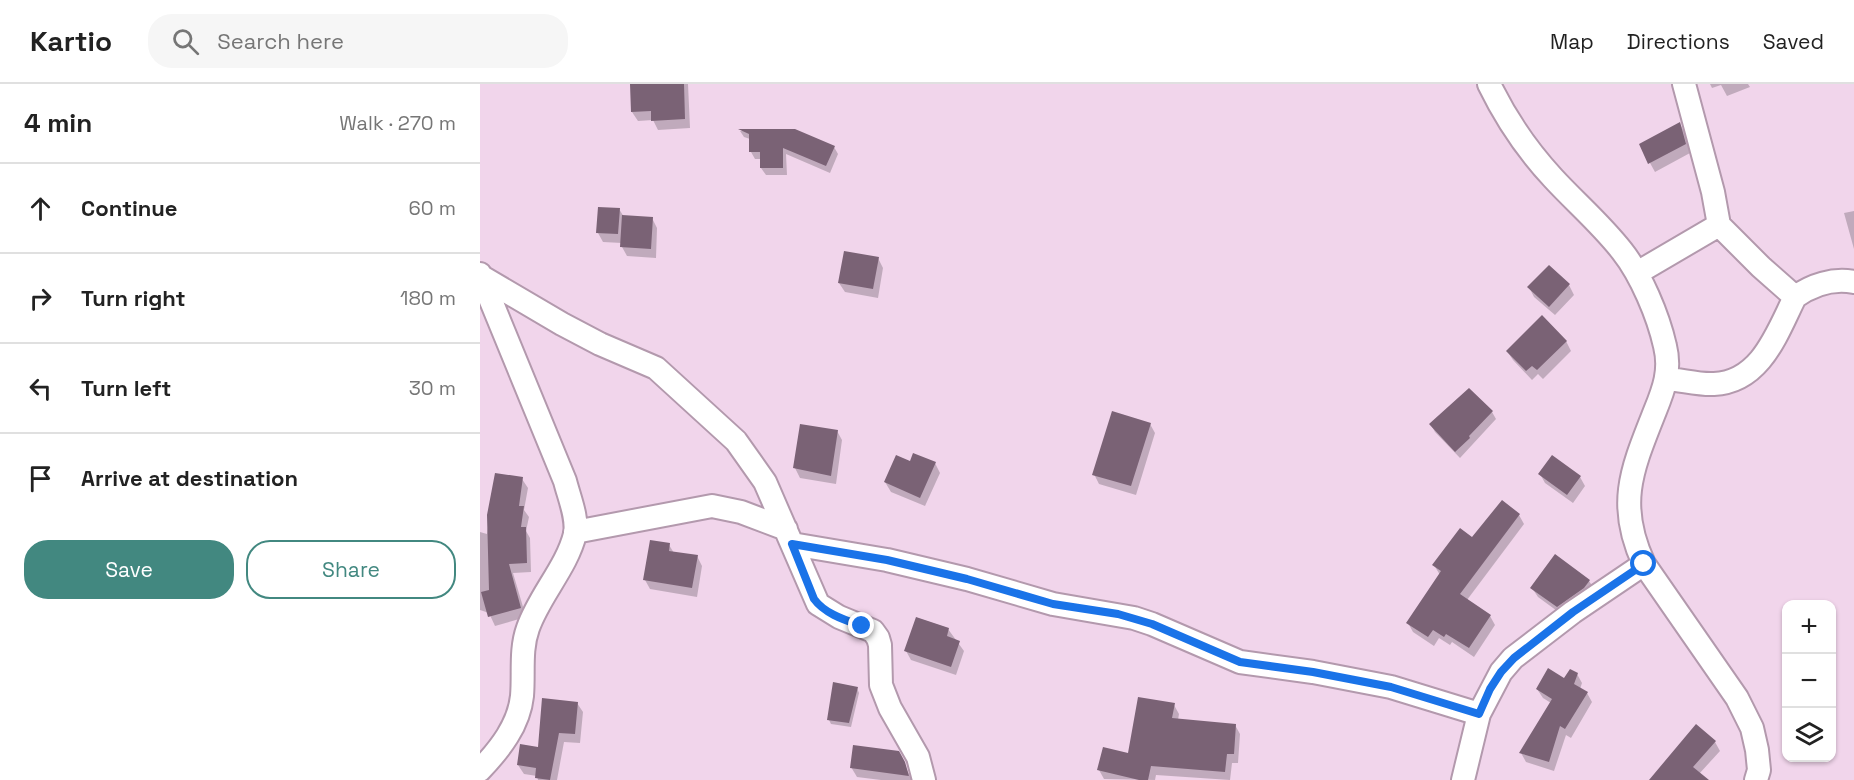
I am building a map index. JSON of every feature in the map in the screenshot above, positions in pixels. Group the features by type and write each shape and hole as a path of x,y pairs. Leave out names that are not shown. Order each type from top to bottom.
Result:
{"street":[{"path":"1489,84 1503,114 1524,144 1552,177 1610,237 1636,273 1665,343 1668,359 1667,379 1631,475 1628,496 1630,525 1644,564 1737,698 1752,728 1759,770 1756,780"},
{"path":"1684,84 1713,192 1719,225 1761,267 1796,297"},
{"path":"1636,273 1719,225"},
{"path":"480,770 503,743 517,719 522,695 522,652 527,630 536,607 569,550 575,532 573,508 565,481 481,275"},
{"path":"481,275 562,324 600,344 645,362 669,377 736,441 765,482 814,599 838,617 873,631 878,638 881,685 890,708 918,757 924,780"},
{"path":"1667,379 1712,384 1728,382 1742,376 1761,362 1796,297 1820,284 1847,280 1854,282"},
{"path":"575,532 712,506 741,512 789,536 967,579 1053,604 1118,614 1152,624 1240,662 1313,672 1391,687 1479,714"},
{"path":"1463,780 1479,714 1490,689 1501,672 1514,658 1573,612 1644,564"}],"building":[{"path":"630,84 684,84 685,119 651,121 651,111 631,112"},
{"path":"1680,122 1686,144 1648,164 1639,144"},
{"path":"738,129 795,129 835,146 826,166 783,148 783,168 760,168 760,152 749,152 749,134"},
{"path":"598,207 620,208 618,234 596,233"},
{"path":"622,215 653,217 651,249 620,247"},
{"path":"844,251 879,257 873,289 838,283"},
{"path":"1549,265 1570,284 1549,307 1527,287"},
{"path":"1542,315 1567,341 1537,370 1532,366 1526,371 1506,351"},
{"path":"1469,388 1493,411 1455,452 1429,424"},
{"path":"1112,411 1151,423 1131,486 1092,475"},
{"path":"800,424 838,430 831,476 793,468"},
{"path":"913,453 936,462 920,498 884,482 896,455 910,461"},
{"path":"1552,455 1581,476 1567,495 1538,474"},
{"path":"495,473 523,477 519,506 524,506 521,527 526,527 527,563 509,564 521,608 488,617 481,592 489,590 487,515"},
{"path":"1502,500 1520,514 1460,594 1491,615 1469,648 1446,634 1444,637 1433,630 1428,637 1406,623 1441,571 1432,565 1460,528 1472,537"},
{"path":"650,540 670,543 669,551 698,555 692,588 643,580"},
{"path":"1555,554 1590,580 1584,588 1557,607 1530,588"},
{"path":"916,617 949,628 947,636 960,641 951,667 904,651"},
{"path":"1548,668 1564,678 1570,669 1578,673 1574,684 1588,692 1565,729 1560,726 1549,762 1519,753 1552,699 1536,689"},
{"path":"833,682 858,687 849,723 827,720"},
{"path":"1138,697 1175,703 1172,718 1236,724 1234,754 1227,754 1225,772 1151,766 1148,780 1139,780 1097,770 1103,747 1128,753"},
{"path":"542,698 578,702 575,734 559,733 550,780 535,778 536,768 517,765 520,744 538,747"},
{"path":"1696,724 1716,741 1693,767 1709,780 1649,780"},
{"path":"853,745 899,751 909,776 850,768"}],"route":[{"path":"862,626 838,617 818,604 792,544 887,560 967,579 1053,604 1118,614 1152,624 1240,662 1313,672 1391,687 1479,714 1490,689 1514,658 1573,612 1644,564"}]}
